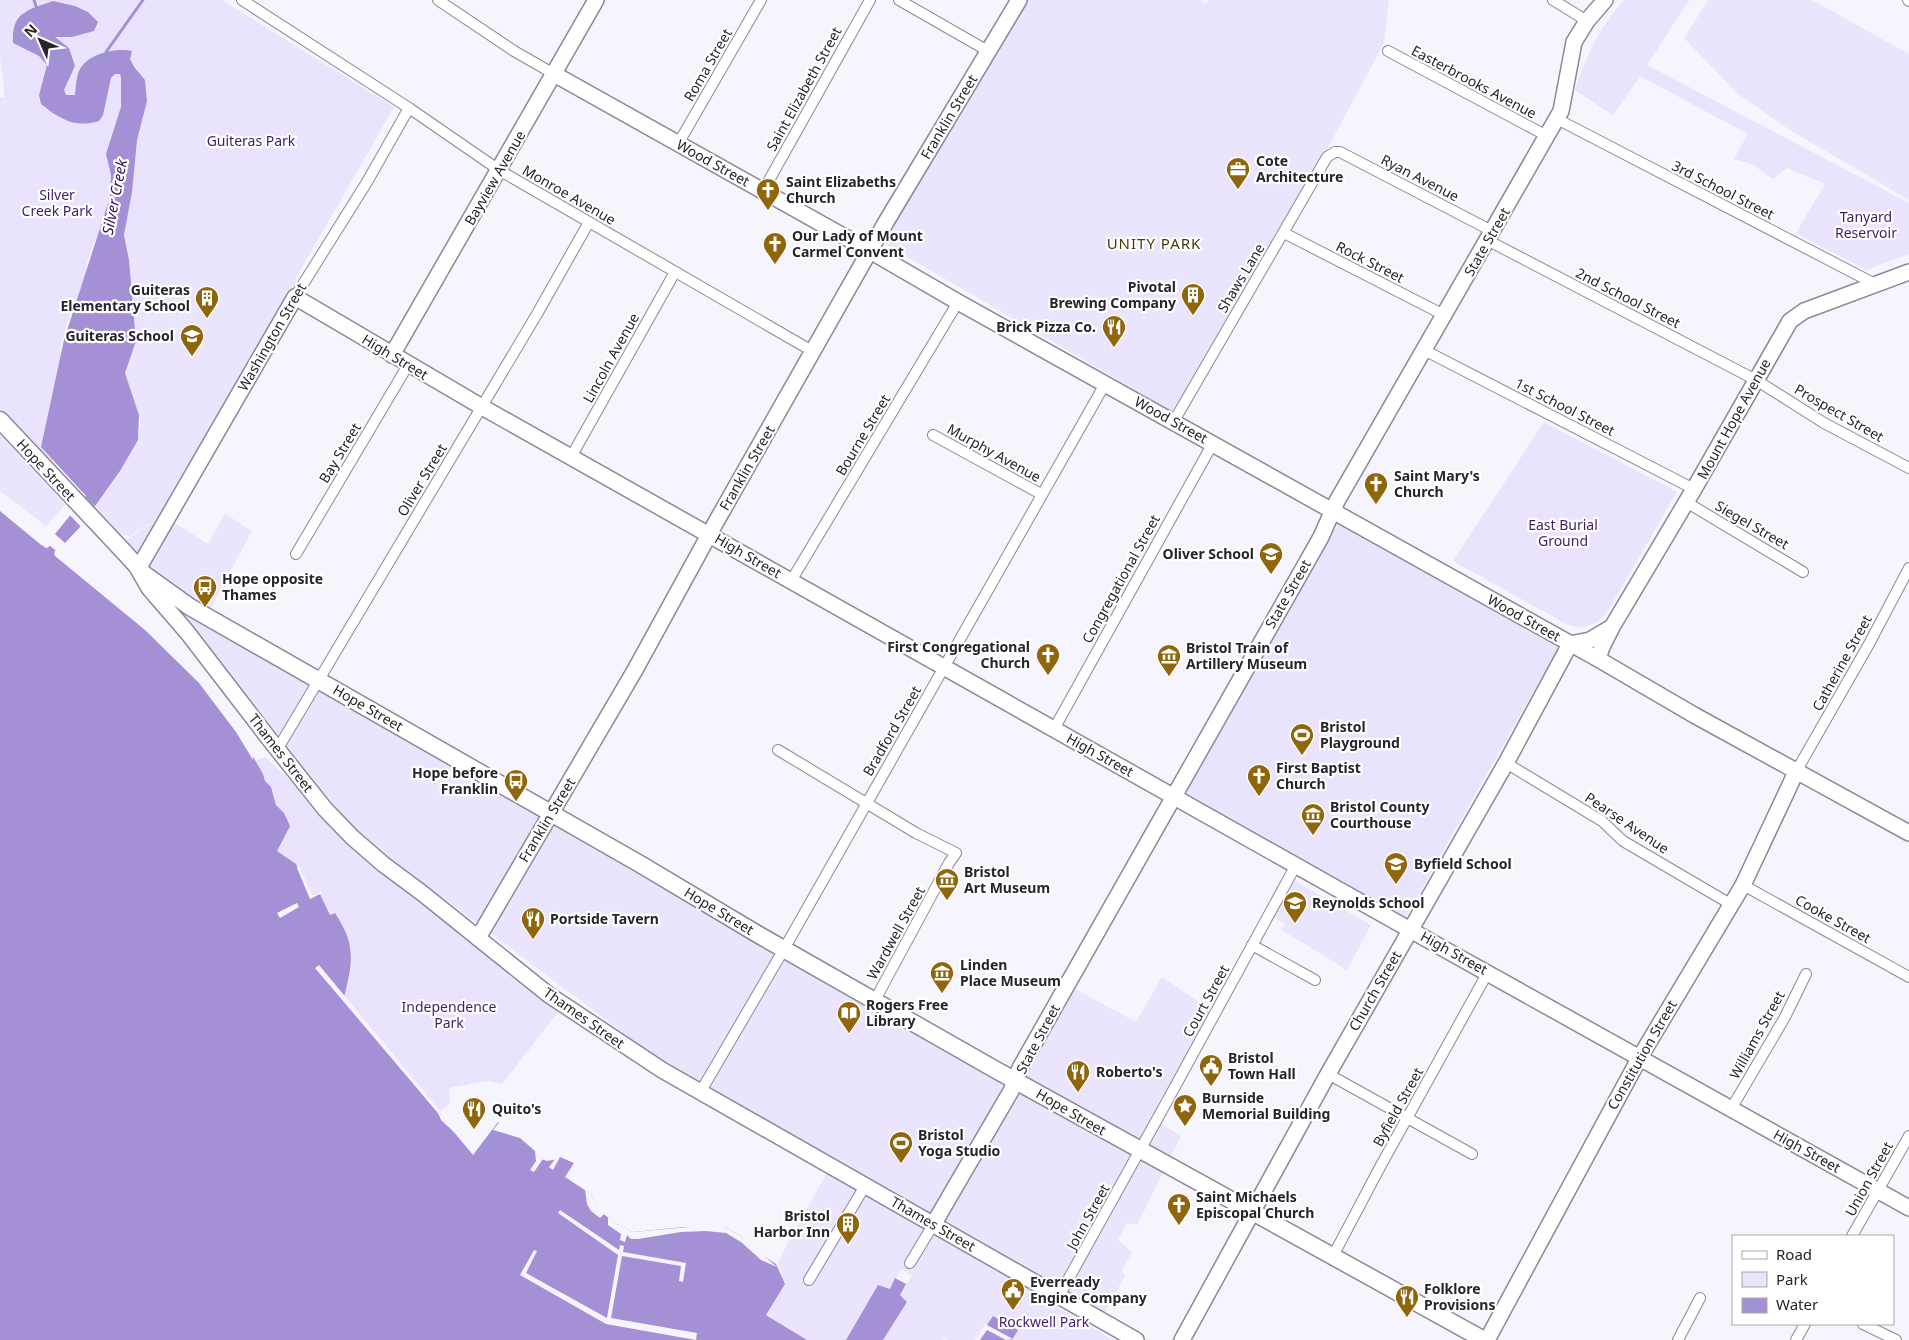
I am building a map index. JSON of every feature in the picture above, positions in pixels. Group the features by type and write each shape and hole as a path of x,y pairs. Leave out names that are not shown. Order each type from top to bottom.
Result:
{"main road":[{"name":"Hope Street","path":"0,420 138,568 175,598 194,610 1016,1081 1485,1340"}],"street":[{"name":"Monroe Avenue","path":"242,0 409,108 499,170 814,352"},
{"name":"Wood Street","path":"438,0 554,74 1598,659 1694,715 1909,833"},
{"name":"Bayview Avenue","path":"392,355 596,0"},
{"name":"Roma Street","path":"678,144 761,0"},
{"name":"Saint Elizabeth Street","path":"763,191 870,0"},
{"path":"899,0 988,51"},
{"name":"Franklin Street","path":"478,938 635,670 709,534 870,251 1019,0"},
{"path":"1553,0 1587,21"},
{"name":"State Street","path":"910,1262 934,1225 1016,1081 1020,1068 1321,537 1333,510 1547,136 1564,103 1574,42 1587,21 1605,0"},
{"name":"Easterbrooks Avenue","path":"1388,51 1547,136"},
{"name":"Washington Street","path":"138,568 295,297 367,182 409,108"},
{"name":"3rd School Street","path":"1556,119 1877,284"},
{"name":"Ryan Avenue","path":"1335,152 1340,152 1490,236"},
{"name":"Shaws Lane","path":"1174,421 1328,157 1335,152"},
{"name":"Oliver Street","path":"277,750 537,314 589,222"},
{"name":"Rock Street","path":"1284,233 1444,315"},
{"name":"2nd School Street","path":"1490,236 1756,380"},
{"name":"Lincoln Avenue","path":"571,457 675,272"},
{"name":"Mount Hope Avenue","path":"1598,659 1612,627 1694,489 1786,327 1794,317 1804,311 1909,272"},
{"name":"High Street","path":"295,297 482,407 1909,1208"},
{"name":"Bourne Street","path":"791,581 958,302"},
{"name":"1st School Street","path":"1424,350 1694,489"},
{"name":"Bay Street","path":"296,554 408,365"},
{"name":"Prospect Street","path":"1756,380 1824,423 1909,468"},
{"name":"Bradford Street","path":"701,1091 784,949 1105,384"},
{"name":"Murphy Avenue","path":"933,435 1041,494"},
{"name":"Congregational Street","path":"1054,729 1212,443"},
{"name":"Siegel Street","path":"1686,502 1803,572"},
{"name":"Thames Street","path":"138,568 149,588 187,632 277,750 325,809 352,837 383,864 549,995 662,1070 1136,1340"},
{"name":"Catherine Street","path":"1797,770 1869,644 1909,568"},
{"path":"187,632 194,610"},
{"name":"Mount Hope Avenue","path":"1570,644 1590,640 1612,627"},
{"name":"Church Street","path":"1182,1340 1328,1074 1506,764 1570,644"},
{"path":"778,750 866,804"},
{"name":"Pearse Avenue","path":"1506,764 1602,821 1623,841 1732,905"},
{"name":"Constitution Street","path":"1485,1340 1640,1057 1743,885 1797,770"},
{"name":"Wardwell Street","path":"866,804 916,833 956,853 875,1000"},
{"name":"Court Street","path":"1141,1151 1296,865"},
{"name":"Cooke Street","path":"1743,885 1909,977"},
{"path":"1252,945 1315,980"},
{"name":"Byfield Street","path":"1333,1256 1488,972"},
{"name":"Williams Street","path":"1731,1109 1785,1017 1806,974"},
{"path":"1328,1074 1472,1154"},
{"name":"Union Street","path":"1853,1235 1909,1136"},
{"name":"John Street","path":"1059,1296 1141,1151"},
{"path":"809,1280 865,1186"},
{"path":"1678,1340 1700,1298"},
{"path":"1796,1340 1804,1325"},
{"path":"1865,1325 1896,1340"}],"shaded area":[{"path":"1024,0 1199,0 1206,4 1209,0 1389,0 1384,43 1324,155 1173,412 882,242"},
{"path":"1708,0 1812,0 1909,54 1909,200 1790,130 1738,94 1684,38"},
{"path":"159,204 297,282 162,515 208,544 225,514 252,531 203,622 1021,1085 1075,989 1136,1022 1162,977 1209,1009 1222,1011 1160,1123 1181,1136 1137,1225 1127,1223 1118,1240 1132,1252 1122,1270 1125,1276 1104,1314 1045,1283 1018,1330 977,1340 948,1340 944,1338 943,1340 883,1340 907,1302 899,1295 912,1276 901,1269 890,1289 846,1340 807,1340 766,1314 784,1284 778,1261 833,1162 654,1056 325,809 142,586 111,553 152,521 130,536 120,534 94,505 120,471 138,440 141,424 125,373 136,340 129,260 139,235"},
{"path":"0,434 65,505 46,526 0,491"},
{"path":"1293,880 1371,925 1347,970 1282,930 1285,924 1274,917"}],"green space":[{"name":"Guiteras Park","path":"0,0 222,0 394,107 292,285 157,208 139,235 129,260 125,244 125,227 136,139 143,118 138,71 130,59 131,56 74,98 63,96 75,67 54,37 77,36 79,31 26,11 22,15 14,25 13,43 39,56 47,65 39,100 48,109 63,120 103,115 109,80 115,74 120,74 124,92 116,184 87,262 86,278 68,320 60,349 63,364 49,431 53,465 0,409 0,97 5,98 0,56"},
{"name":"Tanyard Reservoir","path":"1624,0 1689,0 1647,65 1909,203 1909,254 1866,270 1796,233 1825,184 1787,168 1773,179 1752,164 1734,159 1748,134 1640,76 1613,115 1575,90 1595,42 1608,20"},
{"path":"244,274 262,284 256,295 237,285"},
{"path":"270,288 279,294 273,302 264,296"},
{"path":"263,304 270,308 260,329 251,322 249,316 253,306"},
{"name":"East Burial Ground","path":"1544,422 1677,492 1606,614 1589,626 1568,625 1453,561"},
{"path":"1338,524 1558,648 1406,917 1185,792"},
{"name":"Independence Park","path":"265,757 301,791 348,845 559,1011 502,1084 487,1081 449,1088 450,1103 438,1113 341,998 334,913 330,915 319,892 311,895 296,864 277,851 284,813 276,805 271,787 265,781 263,774 254,761"},
{"name":"Rockwell Park","path":"1038,1296 1113,1340 1012,1340 993,1316 1018,1329"}],"water":[{"path":"53,1 75,6 88,12 98,22 94,31 72,37 55,37 69,48 75,66 64,90 66,95 75,95 79,71 88,60 102,53 125,50 132,51 130,59 145,80 147,101 137,140 132,192 124,235 129,260 136,341 125,373 139,415 138,440 120,471 80,527 65,543 55,534 86,496 41,447 64,340 110,197 111,175 106,154 121,107 121,78 120,74 115,74 111,78 103,115 99,121 83,124 68,121 41,104 39,95 47,65 39,56 13,43 13,33 18,18 23,14"},
{"path":"0,507 113,595 206,685 236,727 263,774 265,781 271,787 276,805 284,813 290,826 277,851 296,864 311,895 319,892 330,915 335,913 347,935 351,963 344,997 342,998 473,1155 498,1122 545,1152 541,1159 547,1161 558,1159 560,1156 574,1163 565,1177 591,1194 598,1210 617,1224 633,1232 684,1227 725,1227 741,1236 758,1252 776,1264 785,1284 766,1315 807,1340 0,1340"},
{"path":"895,1278 906,1284 900,1295 907,1302 883,1340 846,1340 878,1285 890,1289"},
{"path":"993,1316 1018,1330 1012,1340 977,1340"}],"pier":[{"path":"82,494 95,507 82,528 68,513 83,496"},
{"path":"0,504 49,543 49,547 46,548 40,544 0,511"},
{"path":"57,549 117,595 197,672 221,702 241,733 253,753 253,760 236,732 199,683 145,630 55,556 54,552"},
{"path":"298,863 312,895 321,891 322,893 310,899 297,868"},
{"path":"297,903 299,907 280,918 277,913"},
{"path":"319,965 456,1130 454,1132 441,1120 438,1113 315,968"},
{"path":"500,1121 521,1130 522,1134 547,1151 534,1172 530,1170 536,1161 535,1151 520,1138 493,1130"},
{"path":"559,1154 575,1161 574,1163 560,1157 553,1170 549,1167"},
{"path":"585,1190 591,1194 598,1209 604,1214 600,1218 591,1211 587,1204"},
{"path":"560,1210 619,1250 620,1245 624,1246 623,1252 686,1263 683,1282 679,1281 681,1266 622,1256 611,1318 697,1333 696,1340 606,1324 520,1275 534,1250 537,1251 526,1273 607,1318 618,1255 558,1213"},
{"path":"608,1217 633,1232 701,1226 725,1227 741,1236 777,1267 761,1260 741,1242 726,1233 706,1231 681,1232 638,1239 631,1239 627,1235 625,1242 620,1240 621,1234 608,1225"},
{"path":"985,1324 1013,1339 1006,1340 987,1330 980,1340 975,1340"}],"waterway":[{"name":"Silver Creek","path":"34,0 37,9"},
{"path":"106,55 106,52 143,0"}],"place":[{"name":"Cote Architecture","path":"1238,190"},
{"name":"Saint Elizabeths Church","path":"768,211"},
{"name":"Our Lady of Mount Carmel Convent","path":"775,265"},
{"name":"Pivotal Brewing Company","path":"1193,316"},
{"name":"Guiteras Elementary School","path":"207,319"},
{"name":"Brick Pizza Co.","path":"1114,348"},
{"name":"Guiteras School","path":"192,357"},
{"name":"Saint Mary's Church","path":"1376,505"},
{"name":"Oliver School","path":"1271,575"},
{"name":"Hope opposite Thames","path":"205,608"},
{"name":"First Congregational Church","path":"1048,676"},
{"name":"Bristol Train of Artillery Museum","path":"1169,677"},
{"name":"Bristol Playground","path":"1302,756"},
{"name":"First Baptist Church","path":"1259,797"},
{"name":"Hope before Franklin","path":"516,802"},
{"name":"Bristol County Courthouse","path":"1313,836"},
{"name":"Byfield School","path":"1396,885"},
{"name":"Bristol Art Museum","path":"947,901"},
{"name":"Reynolds School","path":"1295,924"},
{"name":"Portside Tavern","path":"533,940"},
{"name":"Linden Place Museum","path":"942,994"},
{"name":"Rogers Free Library","path":"849,1034"},
{"name":"Bristol Town Hall","path":"1211,1087"},
{"name":"Roberto's","path":"1078,1093"},
{"name":"Burnside Memorial Building","path":"1185,1127"},
{"name":"Quito's","path":"474,1130"},
{"name":"Bristol Yoga Studio","path":"901,1164"},
{"name":"Saint Michaels Episcopal Church","path":"1179,1226"},
{"name":"Bristol Harbor Inn","path":"848,1245"},
{"name":"Everready Engine Company","path":"1013,1311"},
{"name":"Folklore Provisions","path":"1407,1318"}],"district":[{"name":"UNITY PARK","path":"1154,244"}],"park label":[{"name":"Silver Creek Park","path":"57,204"}]}
